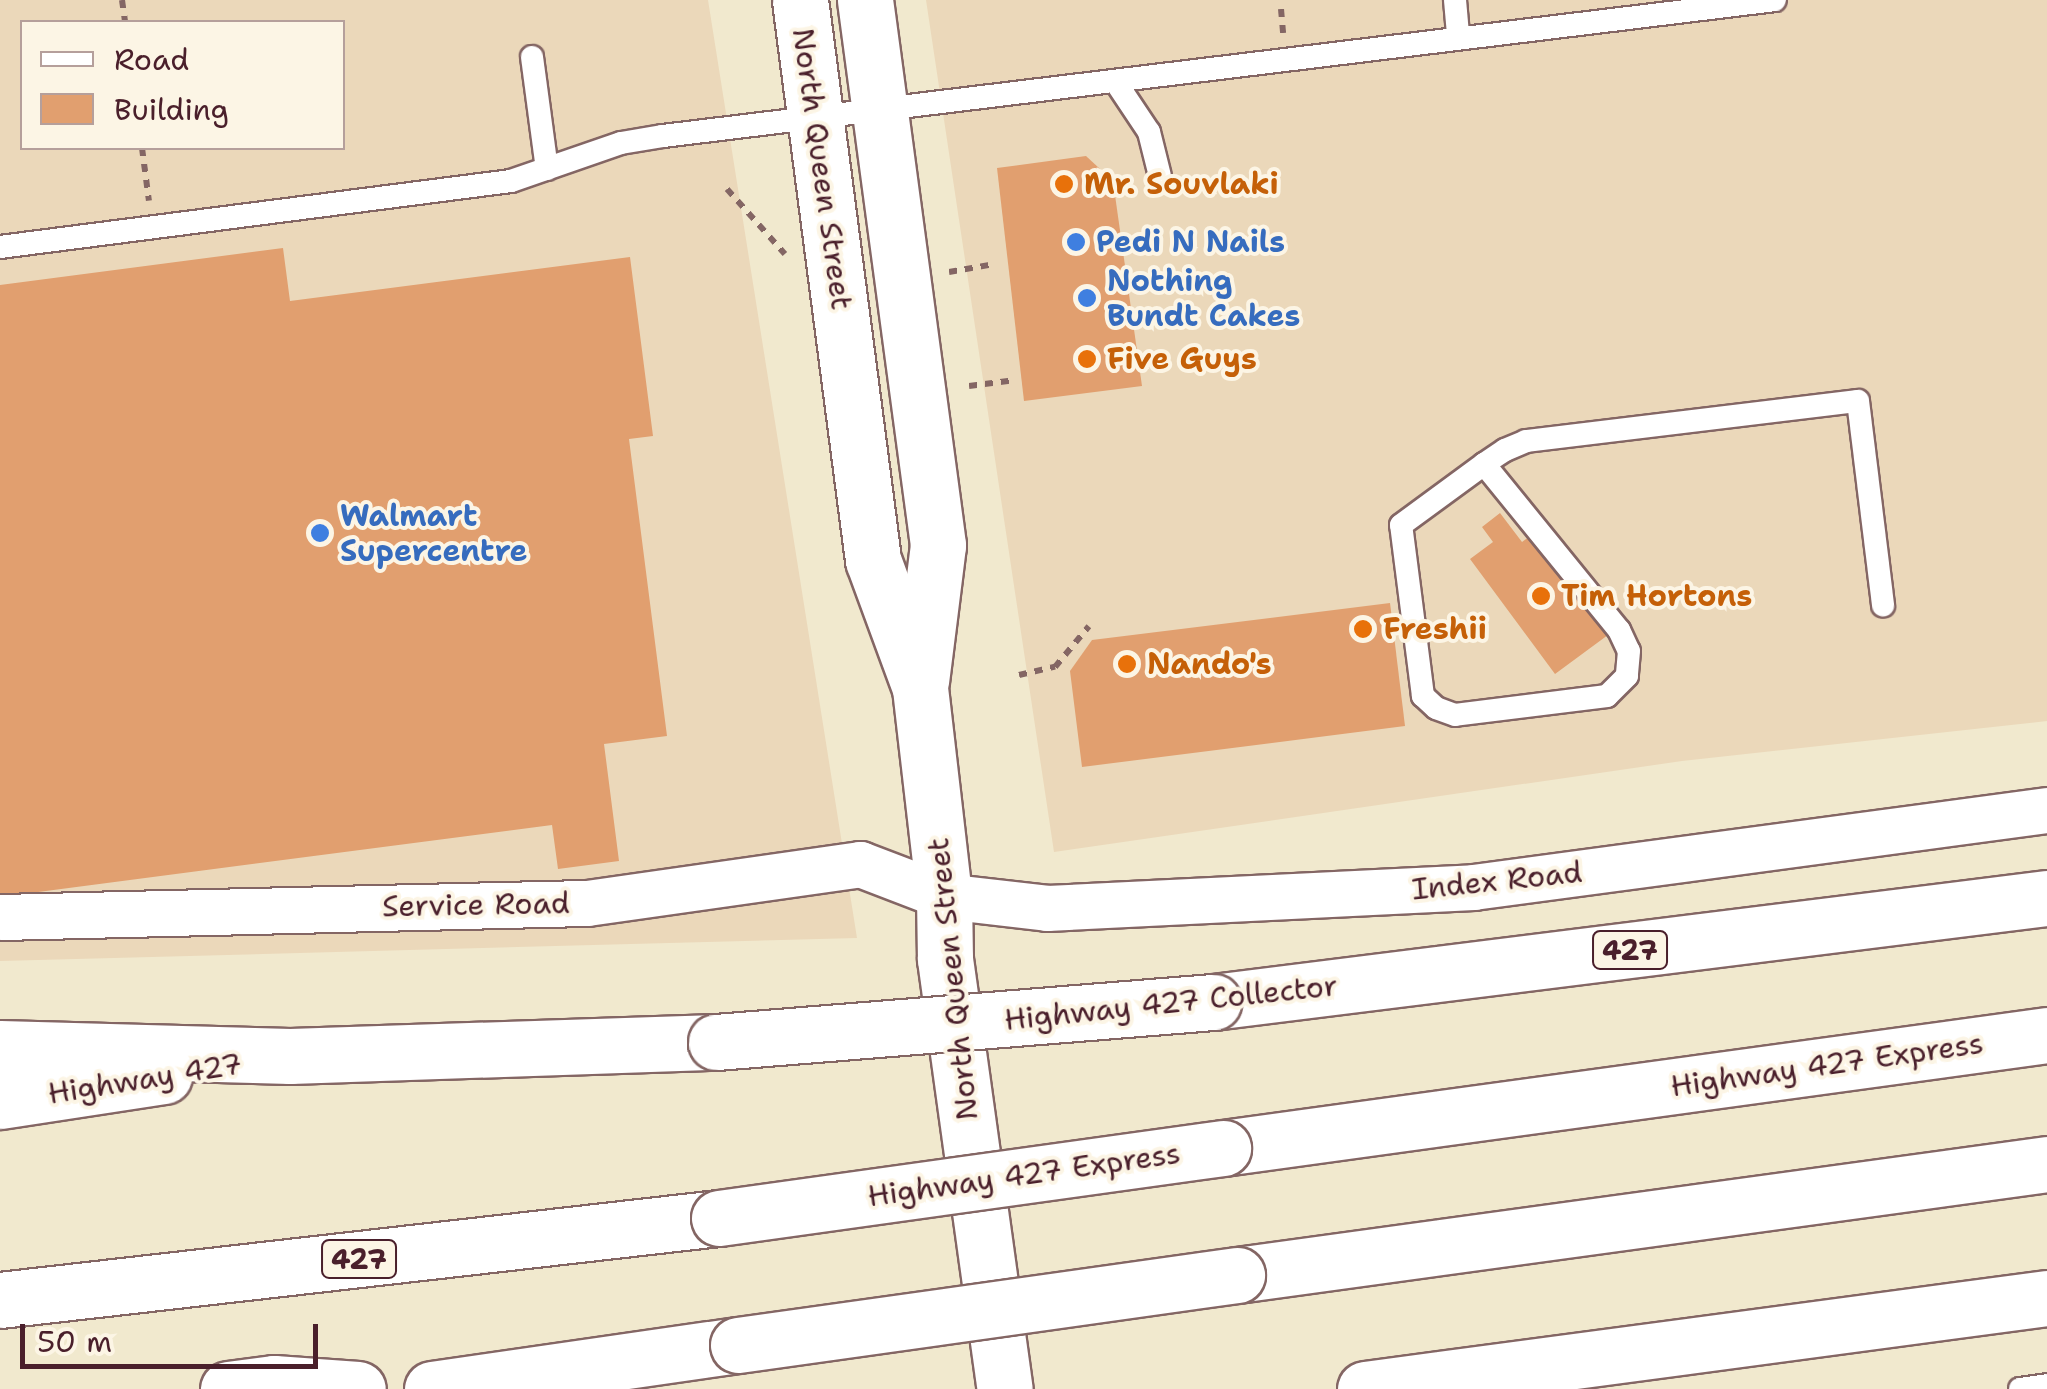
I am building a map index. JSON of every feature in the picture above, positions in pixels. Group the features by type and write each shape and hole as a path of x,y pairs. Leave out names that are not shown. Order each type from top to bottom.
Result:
{"main road":[{"name":"North Queen Street","path":"800,0 873,560 920,688 944,896 944,959 1005,1389"},
{"name":"North Queen Street","path":"864,0 938,545 920,688"},
{"name":"Highway 427 Collector","path":"290,1056 716,1042 1213,1002 2047,898"},
{"name":"Highway 427 Express","path":"0,1300 719,1218 2047,1035"},
{"path":"0,1048 290,1056"},
{"name":"Highway 427","path":"0,1102 290,1056"},
{"path":"432,1389 2047,1164"},
{"path":"1366,1389 2047,1298"},
{"path":"228,1389 274,1383 358,1389"}],"street":[{"name":"Index Road","path":"944,896 1047,908 1473,887 2047,810"},
{"name":"Service Road","path":"0,918 587,903 732,879 860,864 944,896"}],"lane":[{"path":"1455,0 1458,35"},
{"path":"0,247 475,186 547,168 621,143 878,106 1775,0"},
{"path":"532,57 547,168"},
{"path":"1115,81 1149,132 1160,176"},
{"path":"1484,464 1619,630 1628,651 1627,676 1607,696 1455,715 1436,708 1423,696 1401,525 1484,464 1526,441 1858,401 1882,604"},
{"path":"2020,1389 2047,1385"}],"path":[{"path":"727,189 796,266"},
{"path":"949,272 995,264"},
{"path":"969,386 1016,380"},
{"path":"1019,675 1055,668 1089,626"}],"shaded area":[{"path":"0,0 708,0 857,938 0,961"},
{"path":"926,0 2047,0 2047,721 1682,761 1054,852"}],"building":[{"path":"1086,156 1113,181 1142,386 1024,401 997,168"},
{"name":"Walmart Supercentre","path":"283,248 290,301 630,257 653,436 629,439 667,736 604,744 619,861 558,869 552,825 0,897 0,285"},
{"name":"Tim Hortons","path":"1500,513 1522,542 1537,531 1612,632 1555,674 1470,559 1493,542 1482,527"},
{"path":"1390,603 1405,726 1082,767 1070,671 1092,640"}],"place":[{"name":"Mr. Souvlaki","path":"1064,184"},
{"name":"Pedi N Nails","path":"1076,242"},
{"name":"Nothing Bundt Cakes","path":"1087,298"},
{"name":"Five Guys","path":"1087,359"},
{"name":"Walmart Supercentre","path":"320,533"},
{"name":"Tim Hortons","path":"1541,596"},
{"name":"Freshii","path":"1363,629"},
{"name":"Nando's","path":"1127,664"}]}
